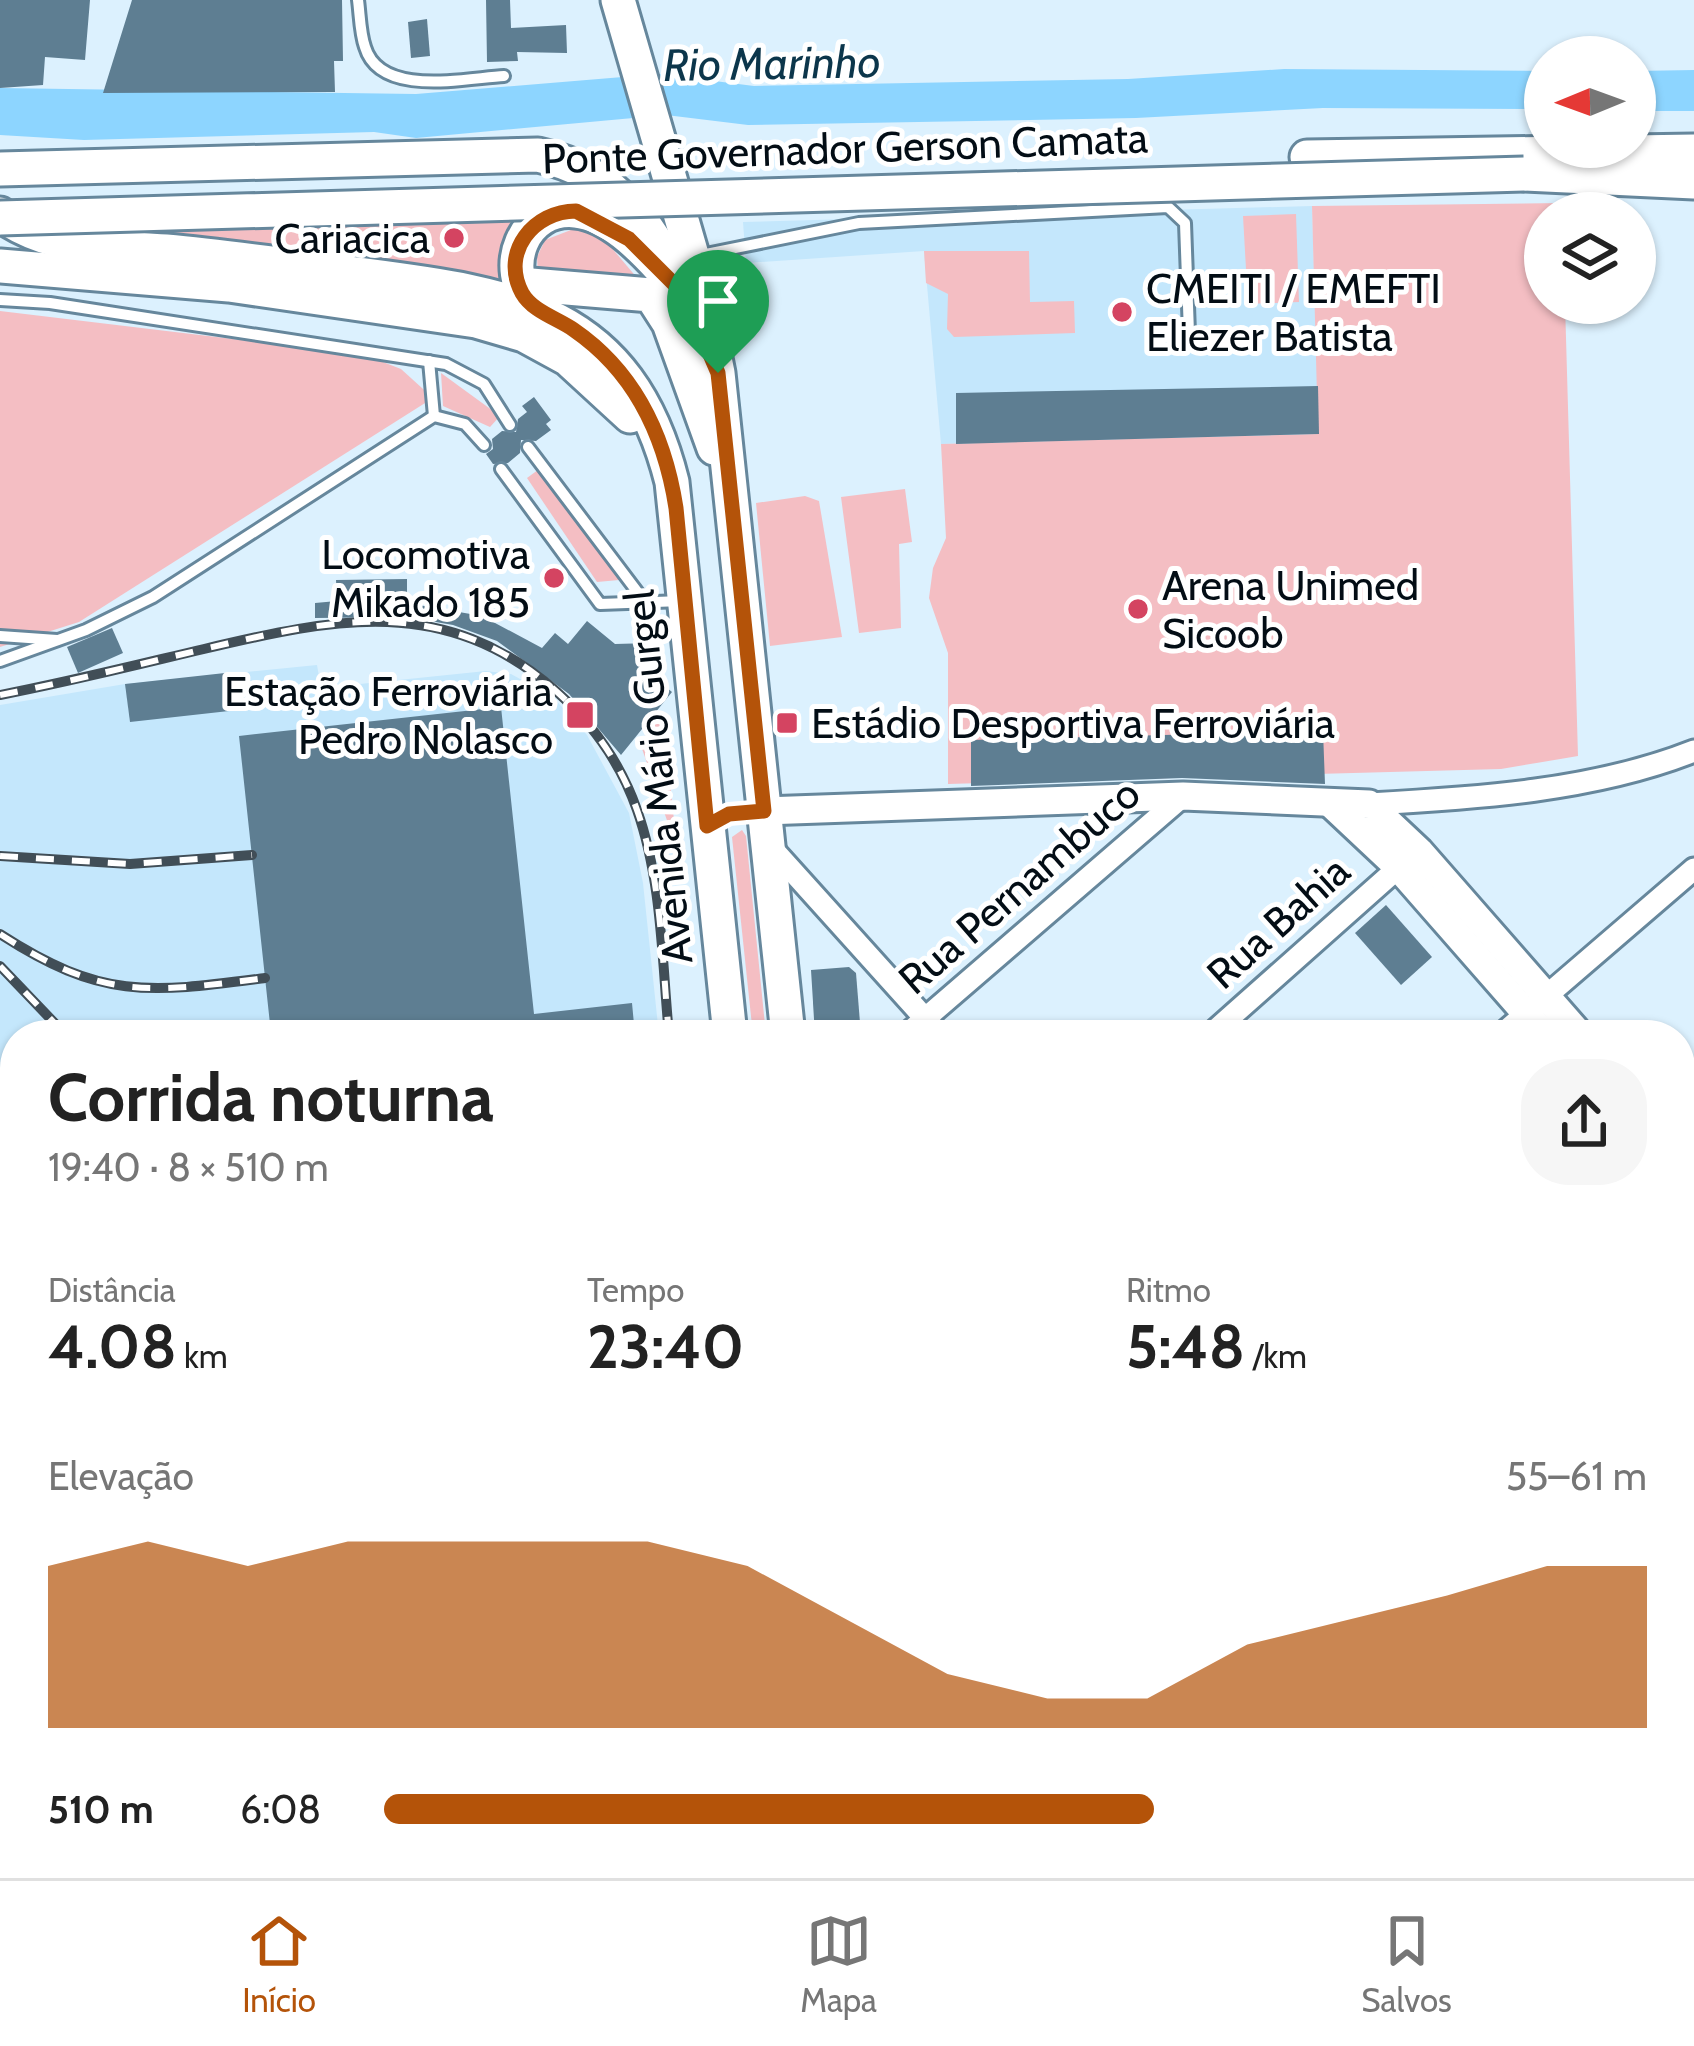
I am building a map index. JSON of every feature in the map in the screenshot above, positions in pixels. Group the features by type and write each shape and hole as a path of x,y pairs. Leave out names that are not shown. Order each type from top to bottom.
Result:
{"main road":[{"path":"618,0 693,257 718,373 786,1020"},
{"name":"Ponte Governador Gerson Camata","path":"0,195 1283,158 1694,152"},
{"path":"0,169 518,154 558,159 613,186 654,233 718,373"},
{"name":"Ponte Governador Gerson Camata","path":"0,216 1694,172"},
{"path":"1524,174 1694,182"},
{"path":"529,302 515,263 522,240 536,223 565,211 586,213 614,228 684,294"},
{"path":"0,216 62,244 461,287 529,302 587,340 632,387 661,445 677,523"},
{"path":"0,266 251,288 476,320 524,335 568,359 611,394 645,438 677,523"},
{"path":"529,302 530,285 651,295 669,323 679,361 730,488"},
{"path":"677,523 683,467 679,361"},
{"name":"Avenida Mário Gurgel","path":"677,523 728,1020"},
{"path":"707,826 729,814 766,827"}],"street":[{"path":"766,827 1183,796 1332,805 1474,798 1655,766 1694,751"},
{"name":"Rua Pernambuco","path":"940,1020 1183,796"},
{"path":"1369,804 1408,859 1536,1004 1559,1020"},
{"path":"1332,805 1408,859"},
{"path":"766,827 928,1020"},
{"name":"Rua Bahia","path":"1227,1020 1408,859"},
{"path":"1518,1020 1694,869"},
{"path":"1536,1004 1541,1020"}],"lane":[{"path":"358,0 365,49 388,74 416,80 504,76"},
{"path":"693,257 859,224 1168,208 1185,223 1189,333"},
{"path":"0,300 73,306 428,361 484,384 500,401 510,425"},
{"path":"428,361 434,416"},
{"path":"0,661 62,640 152,597 434,416 465,424 484,445"},
{"path":"528,447 645,602"},
{"path":"500,469 600,604 685,601"},
{"path":"0,636 62,640"}],"shaded area":[{"path":"1524,203 1524,324 1566,324 1578,756 1501,769 948,784 948,653 929,598 933,568 946,538 941,444 1318,434 1312,206"},
{"name":"CMEITI / EMEFTI Eliezer Batista","path":"1312,206 1319,434 941,444 924,251 746,263 743,222"},
{"path":"529,211 504,280 253,243 94,229"},
{"path":"1296,214 1299,302 1248,304 1243,216"},
{"path":"576,228 605,240 638,279 538,275 537,257 545,240"},
{"path":"924,251 1029,251 1030,302 1074,301 1075,333 954,337 947,329 948,294 926,283"},
{"path":"0,311 365,355 401,369 433,398 79,622 0,647"},
{"path":"441,373 500,416 490,427 443,406"},
{"path":"542,467 619,580 597,582 527,478"},
{"path":"905,489 912,542 899,544 901,628 859,633 841,497"},
{"path":"805,496 819,501 842,637 770,646 756,503"},
{"path":"317,665 321,688 486,671 511,674 553,697 587,735 629,813 643,883 657,1020 0,1020 0,705 125,684"},
{"path":"663,714 677,849 640,743"},
{"path":"742,830 746,836 764,1020 751,1020 732,837"}],"water":[{"name":"Rio Marinho","path":"1284,69 1524,71 1524,109 1323,108 1136,118 748,125 666,115 416,138 374,132 84,140 0,135 0,88 416,94 659,74 754,86 1128,79"},
{"path":"1694,70 1694,111 1656,111 1656,71"}],"building":[{"path":"0,0 90,0 85,60 45,57 43,85 0,88"},
{"path":"132,0 342,0 343,61 334,61 335,92 103,93"},
{"path":"486,0 510,0 511,28 566,25 567,53 517,52 518,61 487,62"},
{"path":"427,19 430,56 411,58 408,22"},
{"path":"1318,386 1319,434 956,444 956,393"},
{"path":"534,397 551,420 546,424 551,430 536,441 521,440 520,453 508,463 493,464 486,454 493,449 492,439 502,431 516,432 518,419 527,412 522,406"},
{"path":"407,579 407,603 482,616 542,648 555,633 568,644 587,621 615,644 651,643 652,676 672,692 621,755 569,694 497,641 453,625 407,617 315,618 315,603 337,601 336,580"},
{"path":"112,628 123,653 78,673 67,647"},
{"path":"234,672 238,710 130,722 125,684"},
{"path":"501,707 534,1014 632,1003 634,1020 270,1020 239,736"},
{"path":"1323,731 1325,784 1182,778 971,786 971,740"},
{"path":"1386,905 1432,957 1401,985 1355,933"},
{"path":"849,967 856,973 860,1020 814,1020 811,970"}],"railway":[{"path":"0,695 252,638 344,623 430,627 473,639 514,660 556,691 614,761 645,837 656,893 668,1020"},
{"path":"0,856 130,864 252,855"},
{"path":"0,934 68,971 127,986 189,987 265,978"},
{"path":"0,966 52,1020"}],"place":[{"name":"Cariacica","path":"454,238"},
{"name":"CMEITI / EMEFTI Eliezer Batista","path":"1122,312"},
{"name":"Locomotiva Mikado 185","path":"554,578"},
{"name":"Arena Unimed Sicoob","path":"1138,609"},
{"name":"Estação Ferroviária Pedro Nolasco","path":"580,715"},
{"name":"Estádio Desportiva Ferroviária","path":"787,723"}],"route":[{"path":"576,211 597,218 629,239 684,294 703,329 718,373 764,811 729,814 707,826 676,508 666,457 645,410 616,367 577,332 525,298 515,263 527,231 544,217 576,211"}]}
